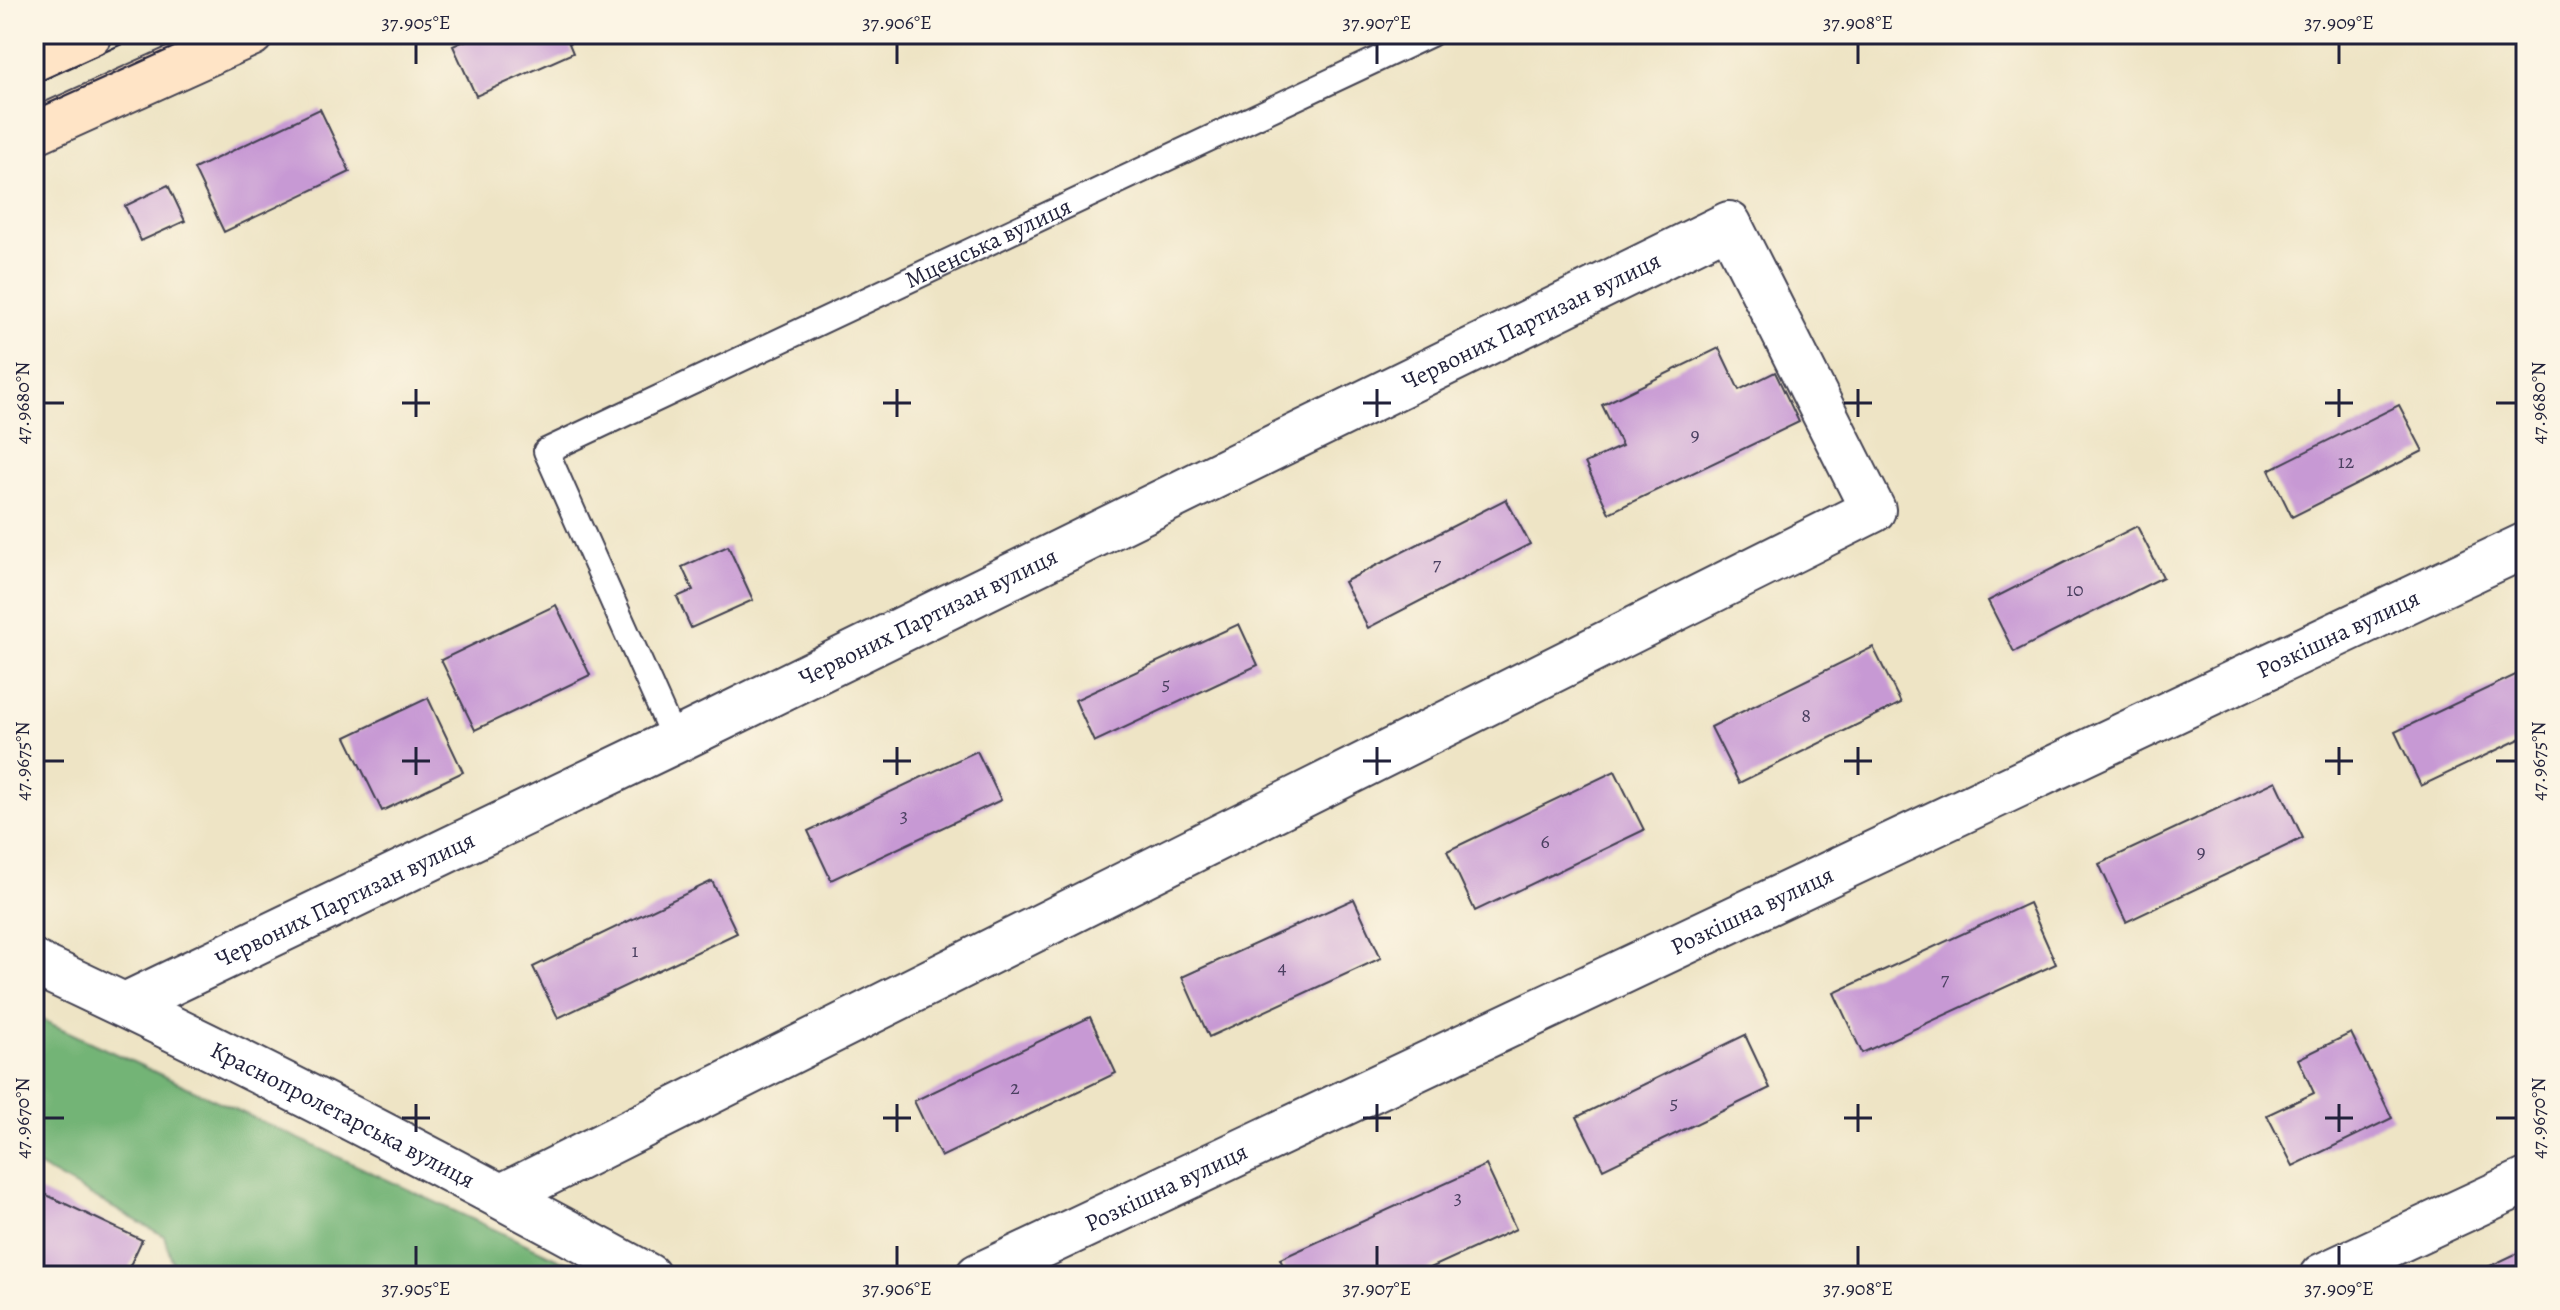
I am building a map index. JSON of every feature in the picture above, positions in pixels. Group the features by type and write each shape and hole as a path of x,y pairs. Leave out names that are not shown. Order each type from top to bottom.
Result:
{"main road":[{"path":"34,59 89,34"},
{"path":"34,132 251,34"}],"street":[{"name":"Червоних Партизан вулиця","path":"125,1005 675,741 1729,224 1873,510 502,1196"},
{"name":"Розкішна вулиця","path":"978,1276 2526,545"},
{"name":"Краснопролетарська вулиця","path":"34,963 125,1005 502,1196 648,1276"},
{"path":"2322,1276 2526,1181"}],"lane":[{"name":"Мценська вулиця","path":"675,741 546,451 1431,34"}],"green space":[{"path":"34,1016 595,1276 177,1276 164,1236 34,1164"}],"building":[{"path":"479,34 565,34 573,53 476,96 453,46"},
{"path":"320,109 350,172 224,232 194,169"},
{"path":"168,185 185,221 141,241 125,206"},
{"path":"1719,348 1739,390 1775,372 1799,422 1609,513 1585,463 1622,446 1602,405"},
{"path":"2399,405 2423,451 2292,517 2269,470"},
{"path":"1506,499 1530,544 1368,628 1344,582"},
{"path":"2137,526 2163,577 2014,652 1988,601"},
{"path":"728,546 753,600 691,628 677,597 693,590 682,567"},
{"path":"556,605 590,675 475,730 441,660"},
{"path":"1239,624 1258,665 1094,742 1075,700"},
{"path":"1873,647 1901,703 1739,783 1711,727"},
{"path":"2526,670 2526,736 2421,786 2395,732"},
{"path":"428,698 463,772 382,811 346,737"},
{"path":"977,751 1001,800 831,880 808,831"},
{"path":"1615,771 1644,830 1475,911 1447,851"},
{"path":"2276,781 2303,838 2126,922 2099,864"},
{"path":"712,881 737,933 558,1018 533,967"},
{"path":"1354,899 1381,958 1209,1037 1182,977"},
{"path":"2029,903 2056,964 1862,1053 1834,993"},
{"path":"1090,1017 1116,1073 941,1157 914,1101"},
{"path":"2351,1033 2392,1118 2293,1166 2267,1115 2314,1093 2298,1059"},
{"path":"1745,1035 1770,1088 1603,1169 1577,1117"},
{"path":"1486,1165 1516,1229 1413,1276 1288,1276 1280,1259"},
{"path":"34,1189 142,1240 125,1276 34,1276"},
{"path":"2526,1249 2526,1276 2469,1276"}],"tram line":[{"path":"34,84 144,34"},
{"path":"34,110 203,34"}]}
